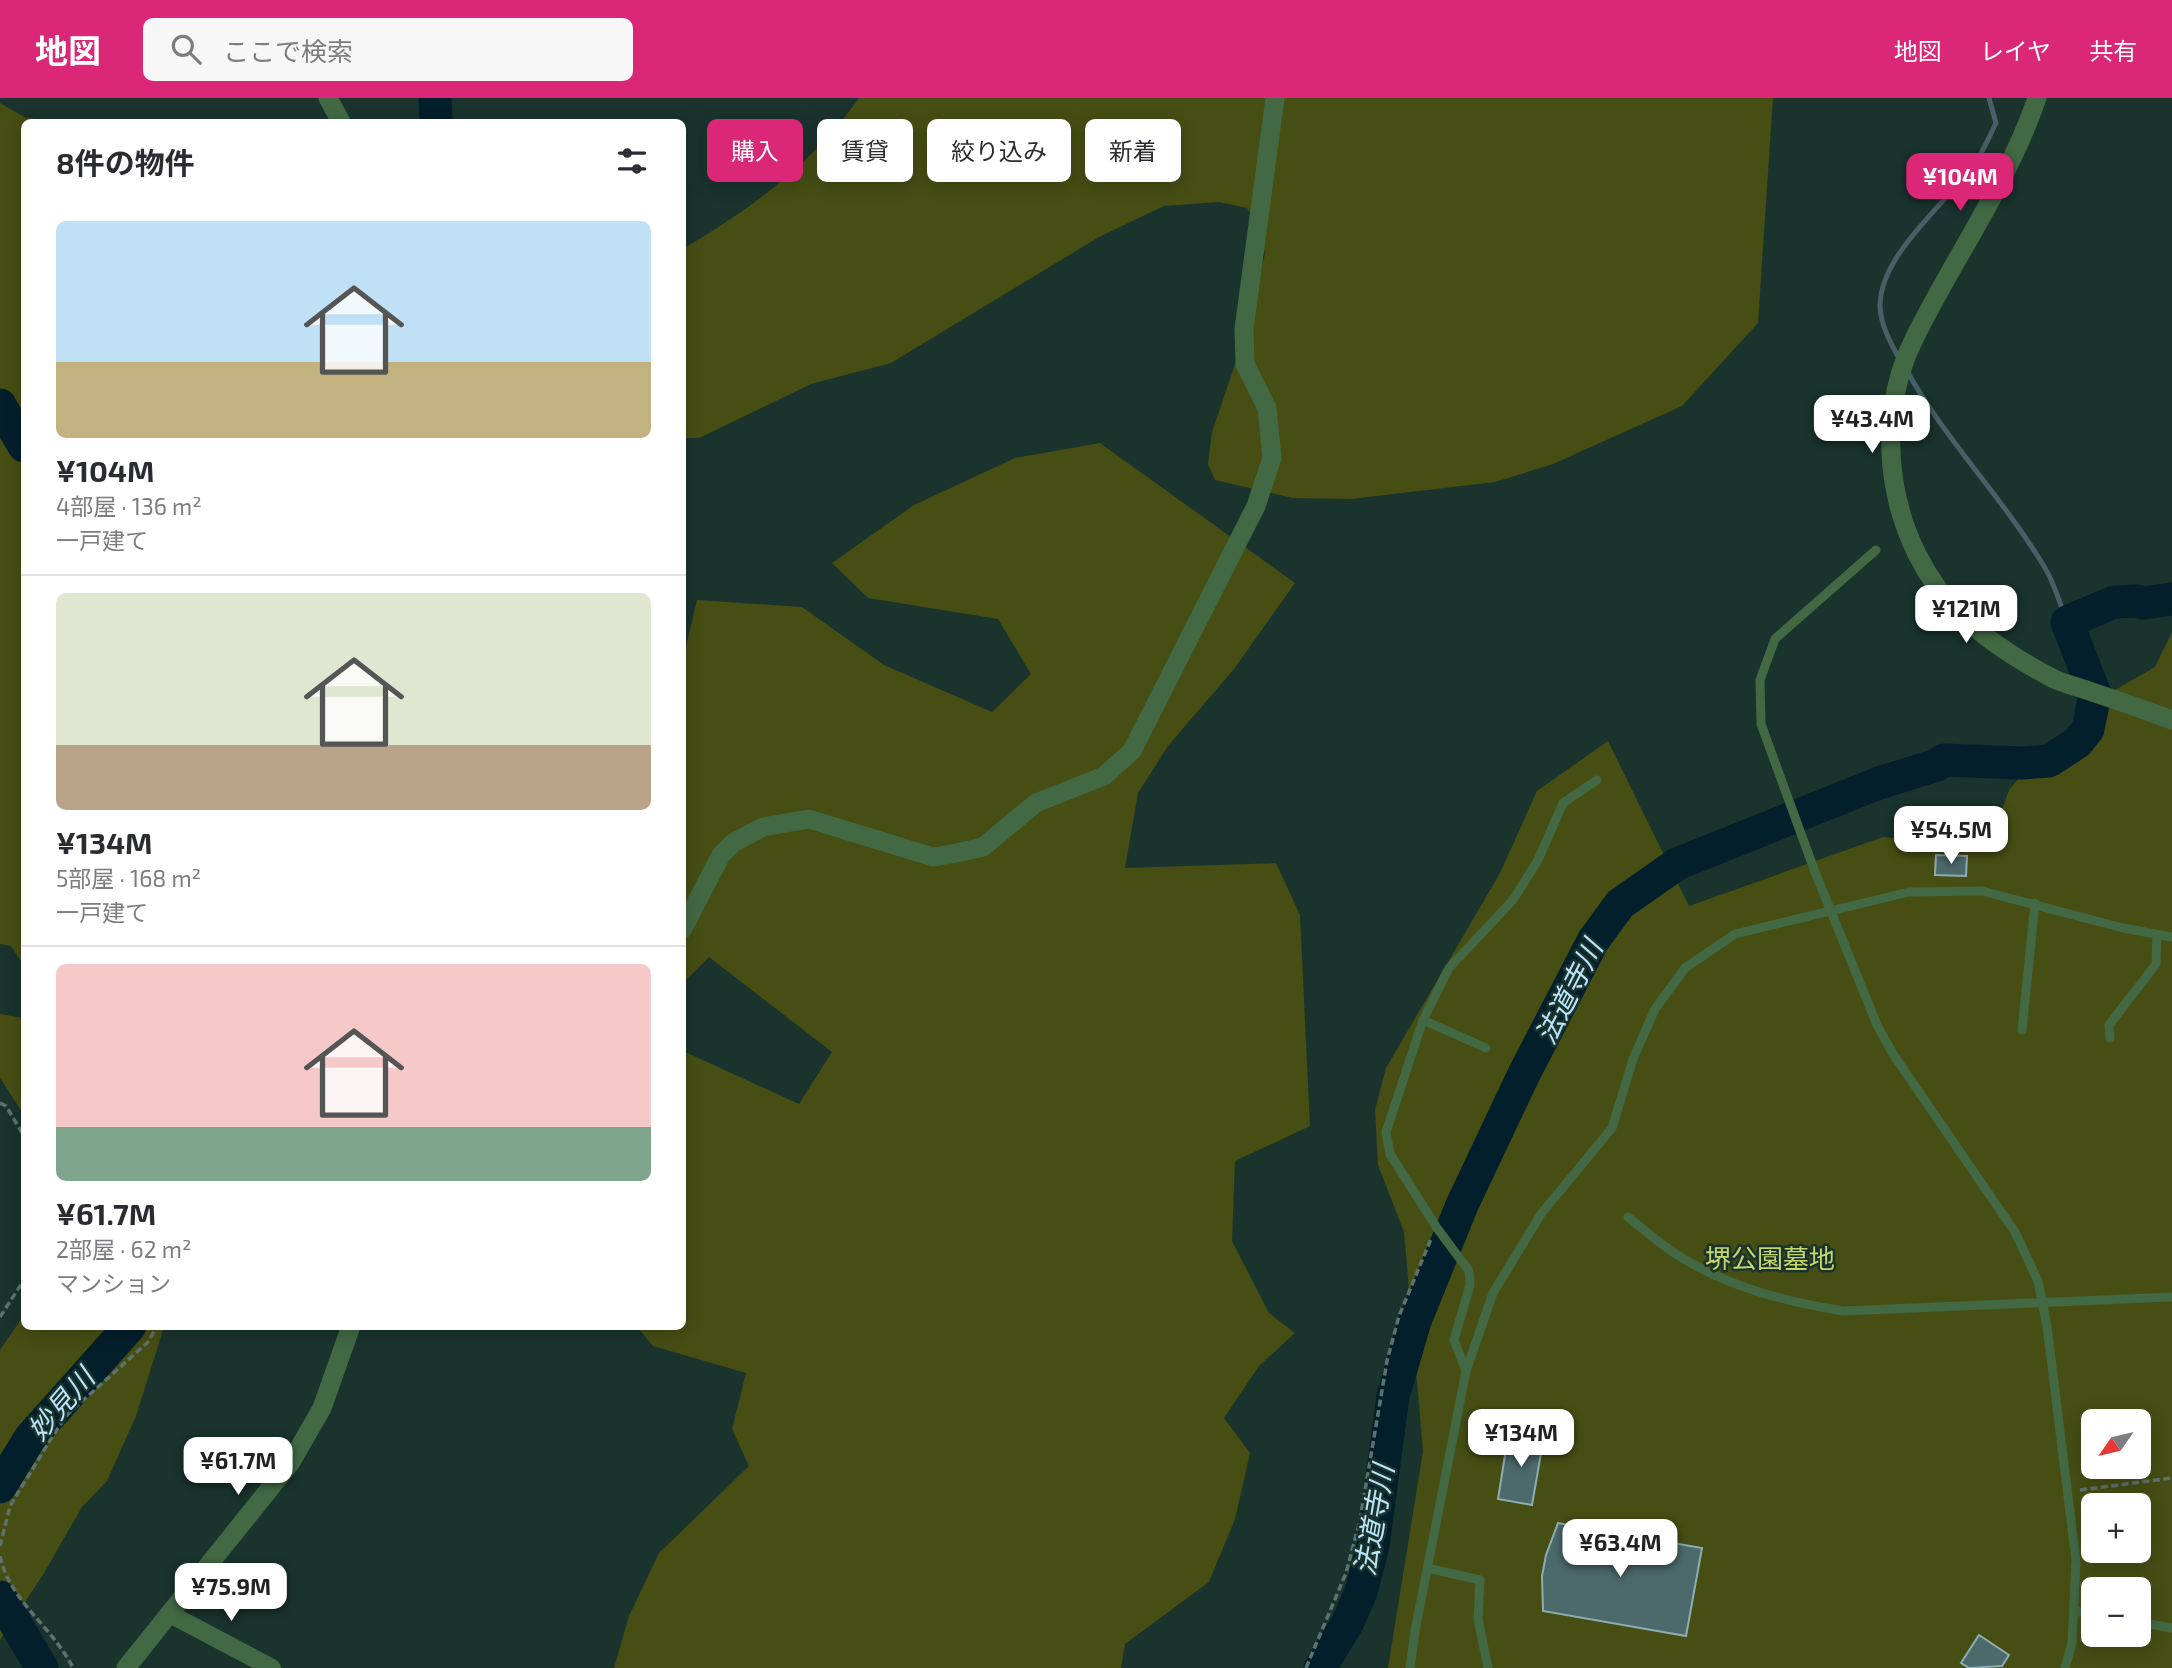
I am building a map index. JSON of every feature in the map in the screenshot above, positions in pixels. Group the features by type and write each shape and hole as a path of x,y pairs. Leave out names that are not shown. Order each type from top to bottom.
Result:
{"street":[{"path":"328,98 339,119"},
{"path":"686,922 721,855 733,842 763,827 809,820 933,857 957,853 983,846 1036,803 1104,776 1132,751 1256,506 1272,458 1267,408 1245,364 1244,329 1275,98"},
{"path":"2037,98 2024,137 1913,341 1898,382 1891,424 1893,485 1904,525 1928,575 1960,614 2011,654 2055,679 2172,720"},
{"path":"126,1668 291,1462 322,1408 350,1330"},
{"path":"170,1614 272,1668"}],"lane":[{"path":"1876,550 1775,639 1760,680 1761,724 1776,771 1830,911 1882,1035 2015,1232 2038,1281 2076,1561 2072,1643 2065,1668"},
{"path":"1466,1371 1454,1340 1471,1285 1469,1271 1436,1227 1390,1154 1386,1132 1423,1020 1449,968 1513,900 1538,860 1563,803 1597,780"},
{"path":"1410,1668 1466,1371 1493,1293 1541,1214 1612,1128 1633,1059 1656,1009 1685,968 1735,934 1909,892 1982,891 2123,928 2172,937"},
{"path":"2022,1030 2035,903"},
{"path":"2110,1038 2109,1025 2156,964 2157,934"},
{"path":"1423,1020 1486,1048"},
{"path":"1628,1217 1683,1259 1740,1286 1807,1305 1843,1311 2172,1297"},
{"path":"1427,1568 1480,1580 1478,1619 1488,1668"},
{"path":"2074,1611 2081,1612"},
{"path":"2151,1624 2172,1628"}],"path":[{"path":"0,1103 6,1106 21,1131"},
{"path":"1306,1668 1346,1573 1360,1520 1387,1361 1399,1316 1436,1227"},
{"path":"0,1317 21,1285"},
{"path":"0,1546 3,1525 10,1506 54,1434 68,1415 148,1342 155,1330"},
{"path":"2066,1492 2172,1478"},
{"path":"0,1556 4,1574 16,1594 51,1632 74,1668"}],"green space":[{"path":"859,98 1773,98 1758,323 1682,406 1553,464 1495,482 1351,499 1293,498 1215,480 1208,464 1212,432 1241,347 1265,254 1258,225 1247,208 1219,202 1164,206 1099,237 891,363 811,384 699,438 686,438 686,247 732,218 780,182 803,182 803,161 817,148 817,182 913,182 913,119 843,119"},
{"path":"0,103 26,118 38,119 21,119 21,961 11,946 0,944"},
{"path":"1100,443 1295,583 1234,669 1168,746 1138,793 1125,868 1276,863 1300,915 1310,1126 1235,1161 1232,1241 1269,1313 1295,1333 1259,1366 1224,1418 1250,1453 1235,1519 1209,1582 1125,1644 1121,1668 614,1668 629,1616 659,1553 749,1466 732,1429 746,1373 653,1346 640,1330 686,1330 686,1052 799,1104 832,1052 709,957 686,980 686,646 697,600 802,607 884,665 992,712 1031,674 998,619 868,598 832,563 914,505 1015,458"},
{"name":"堺公園墓地","path":"2172,632 2172,1668 1388,1668 1423,1451 1404,1232 1378,1165 1375,1110 1386,1068 1500,873 1537,791 1608,741 1689,906 1883,837 2004,848 1996,826 2009,790 2031,764 2074,731 2110,693 2155,667"},
{"path":"0,1014 21,1018 21,1110 0,1078"},
{"path":"21,1319 21,1330 163,1330 136,1416 107,1481 82,1507 44,1573 0,1640 0,1350"}],"building":[{"path":"1936,855 1967,856 1966,876 1935,875"},
{"path":"1509,1430 1529,1439 1544,1436 1532,1505 1498,1499"},
{"path":"1558,1523 1702,1548 1686,1636 1543,1611 1542,1576 1546,1555"},
{"path":"1979,1635 2009,1655 2002,1666 1969,1668 1961,1663"}],"waterway":[{"name":"妙見川","path":"435,98 436,119"},
{"path":"1900,360 1882,319 1880,305 1883,286 1902,249 1961,181 1983,150 1996,123 1989,98"},
{"path":"1907,371 1939,422 2012,518 2049,574 2067,622"},
{"path":"0,405 21,441"},
{"name":"法道寺川","path":"1320,1668 1348,1622 1361,1592 1373,1546 1393,1396 1415,1321 1462,1205 1524,1074 1593,941 1620,904 1677,864 1879,783 1937,765 1944,760 2022,763 2049,761 2078,742 2088,729 2095,694 2067,622 2114,602 2143,603 2172,599"},
{"name":"妙見川","path":"0,1487 30,1438 126,1330"},
{"name":"妙見川","path":"0,1597 42,1668"}]}
